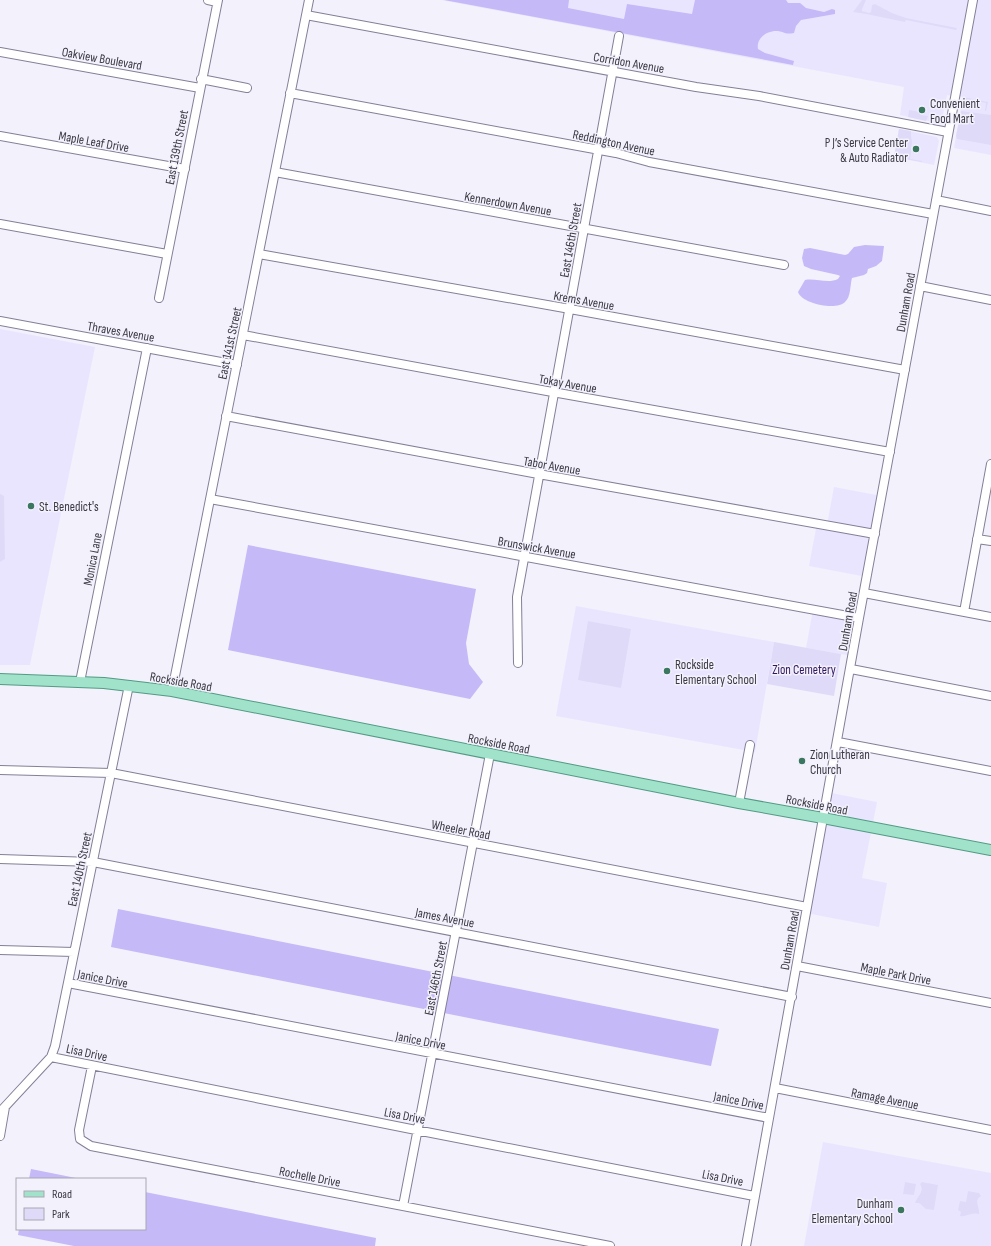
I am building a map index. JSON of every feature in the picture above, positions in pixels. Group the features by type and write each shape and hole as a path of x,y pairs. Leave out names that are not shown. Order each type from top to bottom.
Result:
{"main road":[{"name":"Rockside Road","path":"0,679 129,685 172,691 739,803 991,850"}],"street":[{"path":"208,0 218,1"},
{"name":"East 141st Street","path":"172,691 309,0"},
{"name":"Dunham Road","path":"746,1246 838,742 859,618 973,0"},
{"name":"East 139th Street","path":"159,298 218,1"},
{"name":"Corridon Avenue","path":"306,15 948,132"},
{"name":"East 146th Street","path":"518,663 516,597 619,36"},
{"name":"Oakview Boulevard","path":"0,52 200,88"},
{"path":"202,79 247,88"},
{"name":"Reddington Avenue","path":"290,94 616,153 649,162 933,214"},
{"name":"Maple Leaf Drive","path":"0,136 184,169"},
{"name":"Kennerdown Avenue","path":"275,172 784,265"},
{"path":"936,200 991,211"},
{"path":"0,224 168,254"},
{"name":"Krems Avenue","path":"259,254 905,370"},
{"path":"920,286 991,300"},
{"name":"Thraves Avenue","path":"0,321 237,365"},
{"name":"Tokay Avenue","path":"243,335 890,452"},
{"name":"Monica Lane","path":"80,682 147,348"},
{"name":"Tabor Avenue","path":"226,416 539,475 875,534"},
{"path":"964,612 991,464"},
{"name":"Brunswick Avenue","path":"210,499 859,618"},
{"path":"978,539 991,542"},
{"path":"864,593 991,617"},
{"path":"851,669 991,696"},
{"name":"East 140th Street","path":"51,1057 57,1040 129,685"},
{"path":"838,742 991,771"},
{"path":"739,803 750,744"},
{"name":"East 146th Street","path":"403,1206 490,754"},
{"name":"Wheeler Road","path":"0,770 111,773 807,907"},
{"name":"James Avenue","path":"0,859 93,862 792,997"},
{"path":"0,950 74,952"},
{"name":"Maple Park Drive","path":"797,966 991,1003"},
{"name":"Janice Drive","path":"68,983 769,1118"},
{"path":"0,1136 3,1109 51,1057"},
{"name":"Lisa Drive","path":"51,1057 754,1196"},
{"name":"Rochelle Drive","path":"92,1066 79,1130 80,1139 91,1146 610,1246"},
{"name":"Ramage Avenue","path":"775,1088 991,1130"}],"shaded area":[{"path":"441,0 991,0 991,155 954,148 963,97 947,95 942,120 939,122 933,122 900,115 904,87"},
{"path":"444,0 569,0 568,8 624,19 627,4 692,14 695,0 786,0 788,3 800,3 806,8 824,12 832,9 835,10 835,14 801,20 796,26 794,33 788,34 779,31 772,31 762,36 758,49 765,53 794,61 793,65"},
{"name":"P J’s Service Center & Auto Radiator","path":"899,129 937,137 939,141 934,165 894,157"},
{"path":"865,245 884,246 882,261 876,266 868,269 867,273 864,275 852,278 847,300 841,305 828,306 813,303 806,300 798,292 805,280 830,281 838,279 840,276 804,266 802,258 804,249 810,248 845,255 848,254 854,247"},
{"name":"St. Benedict's","path":"0,329 95,347 30,665 0,665"},
{"path":"834,487 882,496 867,577 809,566 817,523 827,525"},
{"path":"248,545 476,589 466,643 469,664 483,682 470,699 228,650"},
{"name":"Rockside Elementary School","path":"576,606 774,642 755,752 556,716"},
{"path":"813,610 859,618 853,656 806,648"},
{"path":"826,792 877,802 862,878 887,883 879,927 806,913"},
{"path":"118,909 719,1029 711,1066 111,947"},
{"name":"Dunham Elementary School","path":"823,1142 991,1173 991,1246 804,1246"},
{"path":"31,1169 76,1178 29,1178"},
{"path":"146,1192 376,1238 375,1246 74,1246 18,1235 19,1230 146,1230"}],"green space":[{"path":"862,0 866,0 862,11 869,13 871,12 872,5 875,4 892,13 906,18 957,28 956,30 906,20 905,22 853,12"},
{"path":"963,97 988,102 986,111 986,103 973,100 971,107 961,105"},
{"path":"909,110 921,112 921,115 928,116 926,121 908,117"},
{"path":"961,111 991,115 991,145 957,139 956,136"},
{"path":"899,129 911,131 912,142 910,159 922,162 894,157"},
{"path":"0,494 4,496 5,559 0,562"},
{"path":"588,621 631,629 621,688 578,680"},
{"name":"Zion Cemetery","path":"774,642 841,654 834,696 767,684"},
{"path":"905,1182 916,1184 914,1195 903,1194"},
{"path":"922,1182 938,1185 934,1210 926,1209 919,1203 915,1203 922,1189 920,1184"},
{"path":"968,1191 979,1193 981,1196 977,1200 979,1214 960,1216 961,1212 958,1210 960,1201 966,1202"}],"place":[{"name":"Convenient Food Mart","path":"922,110"},
{"name":"P J’s Service Center & Auto Radiator","path":"916,149"},
{"name":"St. Benedict's","path":"31,506"},
{"name":"Rockside Elementary School","path":"667,671"},
{"name":"Zion Lutheran Church","path":"802,761"},
{"name":"Dunham Elementary School","path":"901,1210"}]}
